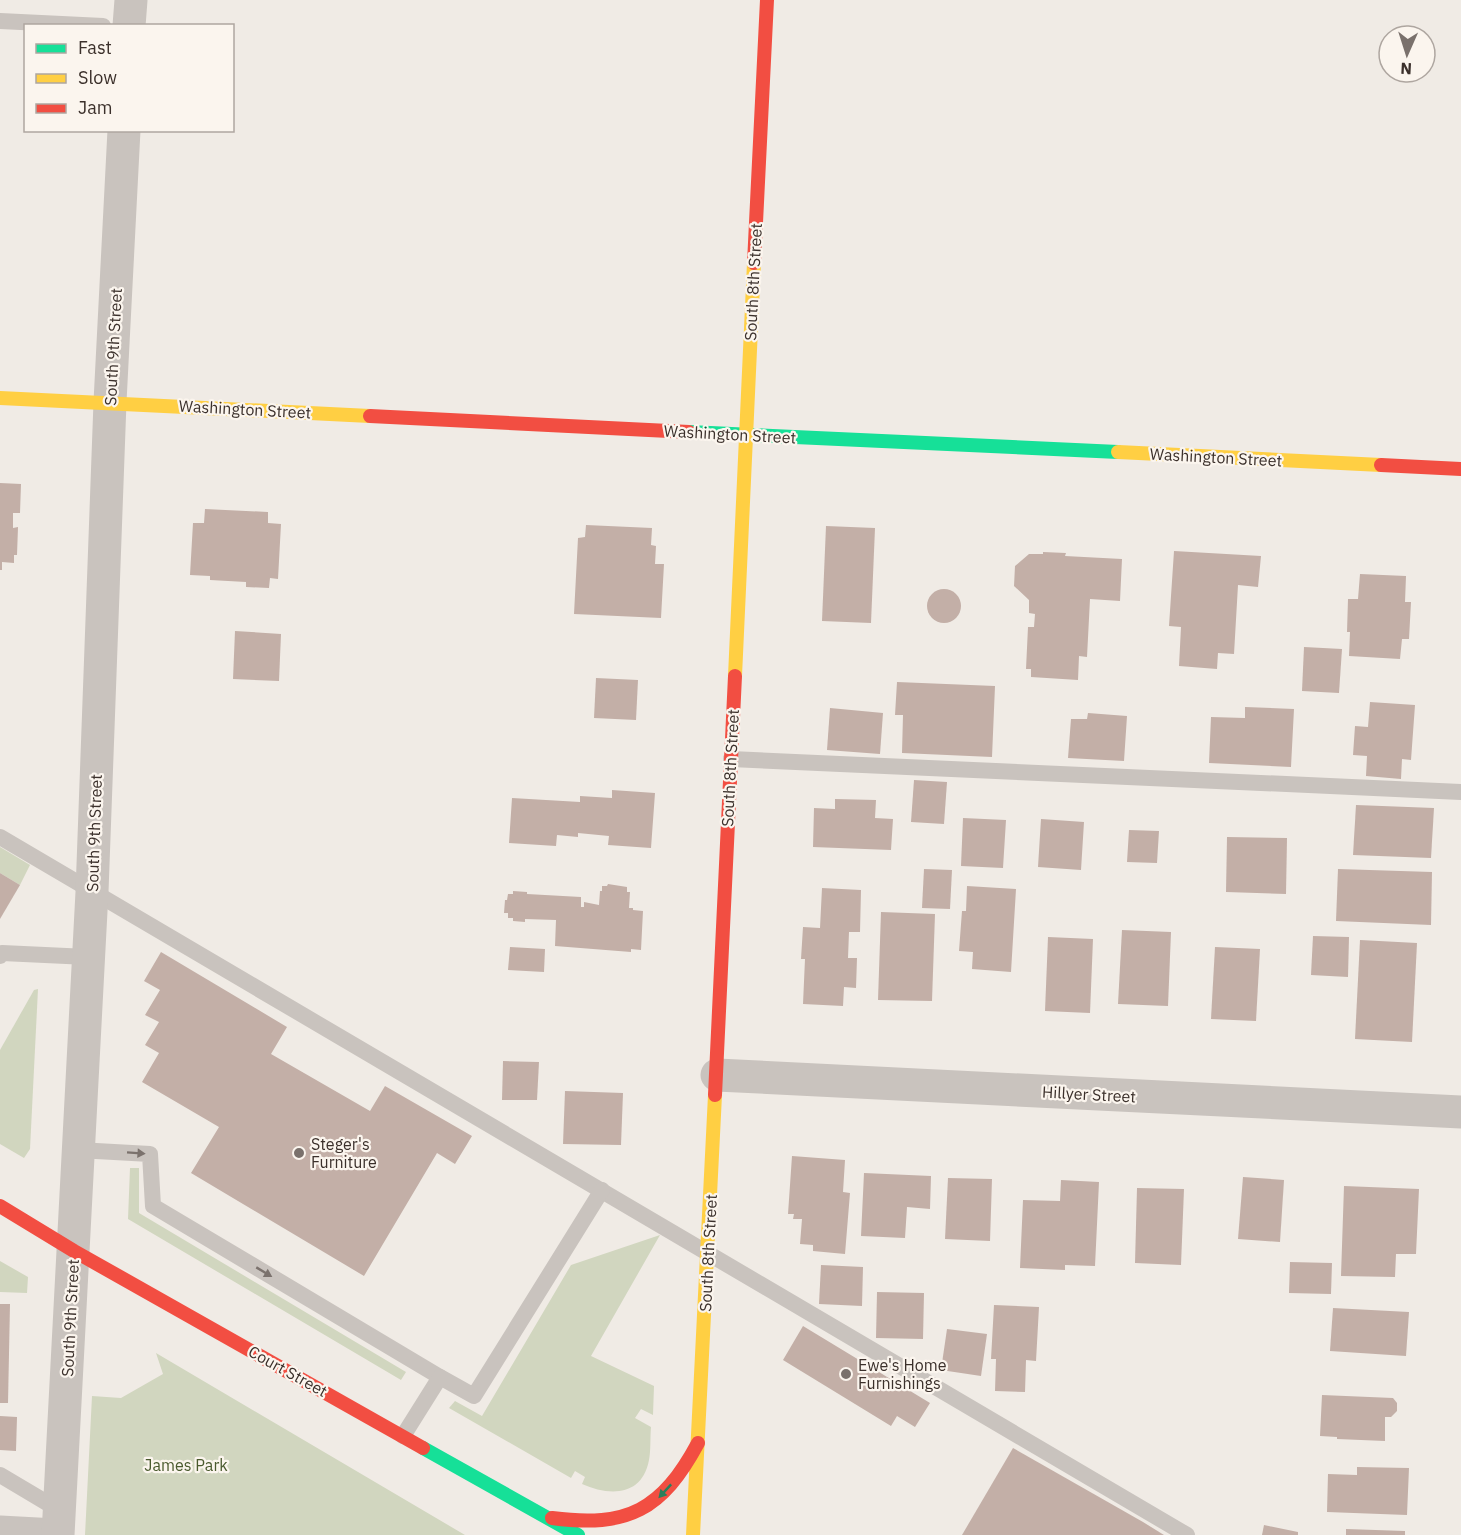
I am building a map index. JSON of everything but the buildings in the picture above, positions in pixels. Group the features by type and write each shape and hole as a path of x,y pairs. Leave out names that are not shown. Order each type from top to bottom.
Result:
{"street":[{"path":"129,24 131,0"},
{"name":"South 8th Street","path":"693,1535 717,1075 767,0"},
{"name":"South 9th Street","path":"58,1527 92,892 110,402 124,132"},
{"name":"Washington Street","path":"0,398 1461,469"},
{"name":"Hillyer Street","path":"717,1075 1461,1112"},
{"name":"Court Street","path":"0,1206 74,1251 578,1535"},
{"path":"545,1517 580,1522 619,1520 639,1512 659,1498 681,1474 698,1443"},
{"path":"0,1532 58,1527"}],"lane":[{"path":"0,21 62,24"},
{"path":"731,759 1461,792"},
{"path":"0,837 1187,1535"},
{"path":"0,956 3,953 88,957"},
{"path":"78,1150 150,1154 153,1206 474,1396 602,1190"},
{"path":"403,1436 440,1377"},
{"path":"0,1475 58,1527"}],"green space":[{"path":"0,847 30,865 20,885 0,873"},
{"path":"38,989 30,1149 24,1158 0,1144 0,1050 34,990"},
{"path":"130,1168 139,1168 139,1213 406,1372 401,1380 128,1219"},
{"path":"660,1235 591,1356 654,1386 653,1415 641,1409 635,1418 651,1427 650,1452 645,1472 632,1487 603,1491 582,1484 585,1477 575,1471 571,1478 449,1408 455,1401 482,1416 571,1265"},
{"path":"0,1261 28,1277 27,1293 0,1292"},
{"name":"James Park","path":"156,1353 465,1535 85,1535 92,1396 121,1398 163,1374"}],"traffic: fast":[{"path":"689,432 1118,452"},
{"path":"423,1448 578,1535"}],"traffic: slow":[{"path":"735,676 754,263"},
{"path":"0,398 370,416"},
{"path":"1118,452 1381,465"},
{"path":"693,1535 715,1095"}],"traffic: jam":[{"path":"754,263 767,0"},
{"path":"370,416 689,432"},
{"path":"1381,465 1461,469"},
{"path":"715,1095 735,676"},
{"path":"0,1206 74,1251 423,1448"},
{"path":"552,1518 602,1520 640,1509 656,1499 671,1484 698,1443"}],"place":[{"name":"Steger's Furniture","path":"299,1153"},
{"name":"Ewe's Home Furnishings","path":"846,1374"}]}
